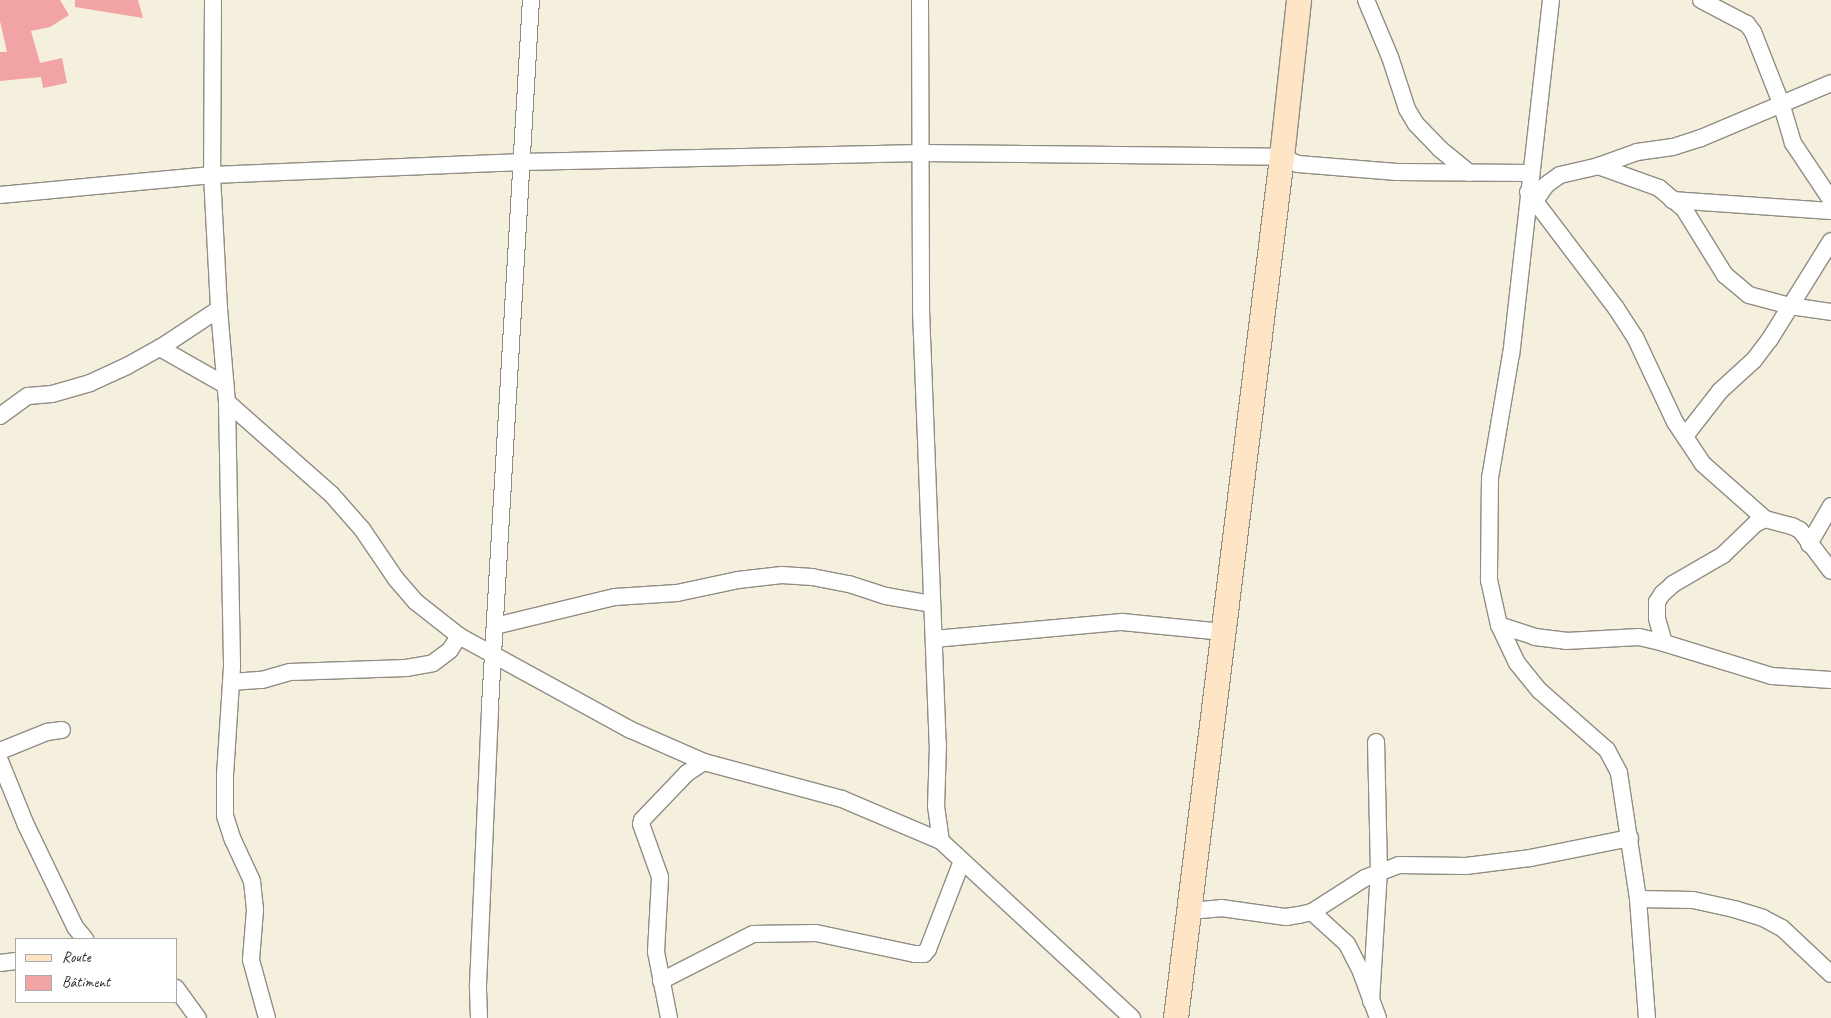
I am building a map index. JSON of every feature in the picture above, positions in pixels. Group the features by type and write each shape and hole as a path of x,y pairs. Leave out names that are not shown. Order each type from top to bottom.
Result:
{"main road":[{"path":"1176,1018 1282,157 1299,0"}],"street":[{"path":"213,0 212,175 219,309 227,402 231,682 224,774 225,816 233,840 252,881 254,910 251,960 262,1008 267,1018"},
{"path":"479,1018 478,985 493,654 531,0"},
{"path":"920,0 921,310 938,744 936,806 941,841"},
{"path":"1366,0 1390,57 1407,109 1416,124 1440,149 1470,173"},
{"path":"1551,0 1530,173 1531,197 1511,354 1490,478 1489,580 1499,625 1517,663 1540,691 1607,750 1620,772 1638,900 1647,1018"},
{"path":"1701,0 1747,24 1753,32 1781,103 1793,143 1831,200"},
{"path":"1531,197 1560,175 1598,166 1636,152 1672,147 1702,138 1831,83"},
{"path":"0,195 212,175 522,162 921,153 1282,157 1298,164 1397,172 1530,173"},
{"path":"1598,166 1659,188 1684,210 1725,275 1738,288 1749,295 1790,306 1831,312"},
{"path":"1531,197 1616,308 1635,337 1675,422 1703,464 1765,519 1800,530 1831,571"},
{"path":"1672,200 1831,211"},
{"path":"1685,436 1720,391 1754,360 1831,241"},
{"path":"0,416 28,396 52,394 90,383 160,348 219,309"},
{"path":"160,348 226,385"},
{"path":"227,402 332,495 362,529 396,579 416,602 459,636 631,730 704,762 842,799 941,841 1132,1018"},
{"path":"1809,544 1831,506"},
{"path":"1664,643 1658,618 1657,602 1662,594 1673,584 1723,555 1755,524 1765,519"},
{"path":"495,626 615,596 677,593 738,580 782,575 812,577 849,584 886,596 932,604"},
{"path":"934,639 1122,622 1224,632"},
{"path":"1499,625 1535,637 1566,641 1639,637 1772,676 1831,680"},
{"path":"231,682 262,680 290,672 406,668 433,663 450,650 459,636"},
{"path":"0,751 47,732 62,730"},
{"path":"1371,1001 1379,872 1376,742"},
{"path":"0,761 26,825 75,927 84,938"},
{"path":"669,1018 656,952 660,877 641,824 642,820 687,773 704,762"},
{"path":"1189,911 1221,908 1286,917 1312,912 1344,890 1379,872 1399,865 1466,866 1530,858 1630,838"},
{"path":"661,981 753,934 816,933 924,954 928,949 962,861"},
{"path":"1638,900 1694,900 1763,918 1782,928 1831,974"},
{"path":"1312,912 1347,944 1362,972 1378,1018"},
{"path":"0,963 15,961"},
{"path":"178,991 198,1018"}],"building":[{"path":"0,0 60,0 69,15 50,27 31,31 40,63 62,58 67,83 43,88 41,77 0,81 0,52 7,52 0,21"},
{"path":"75,0 138,0 143,18 75,7"}]}
